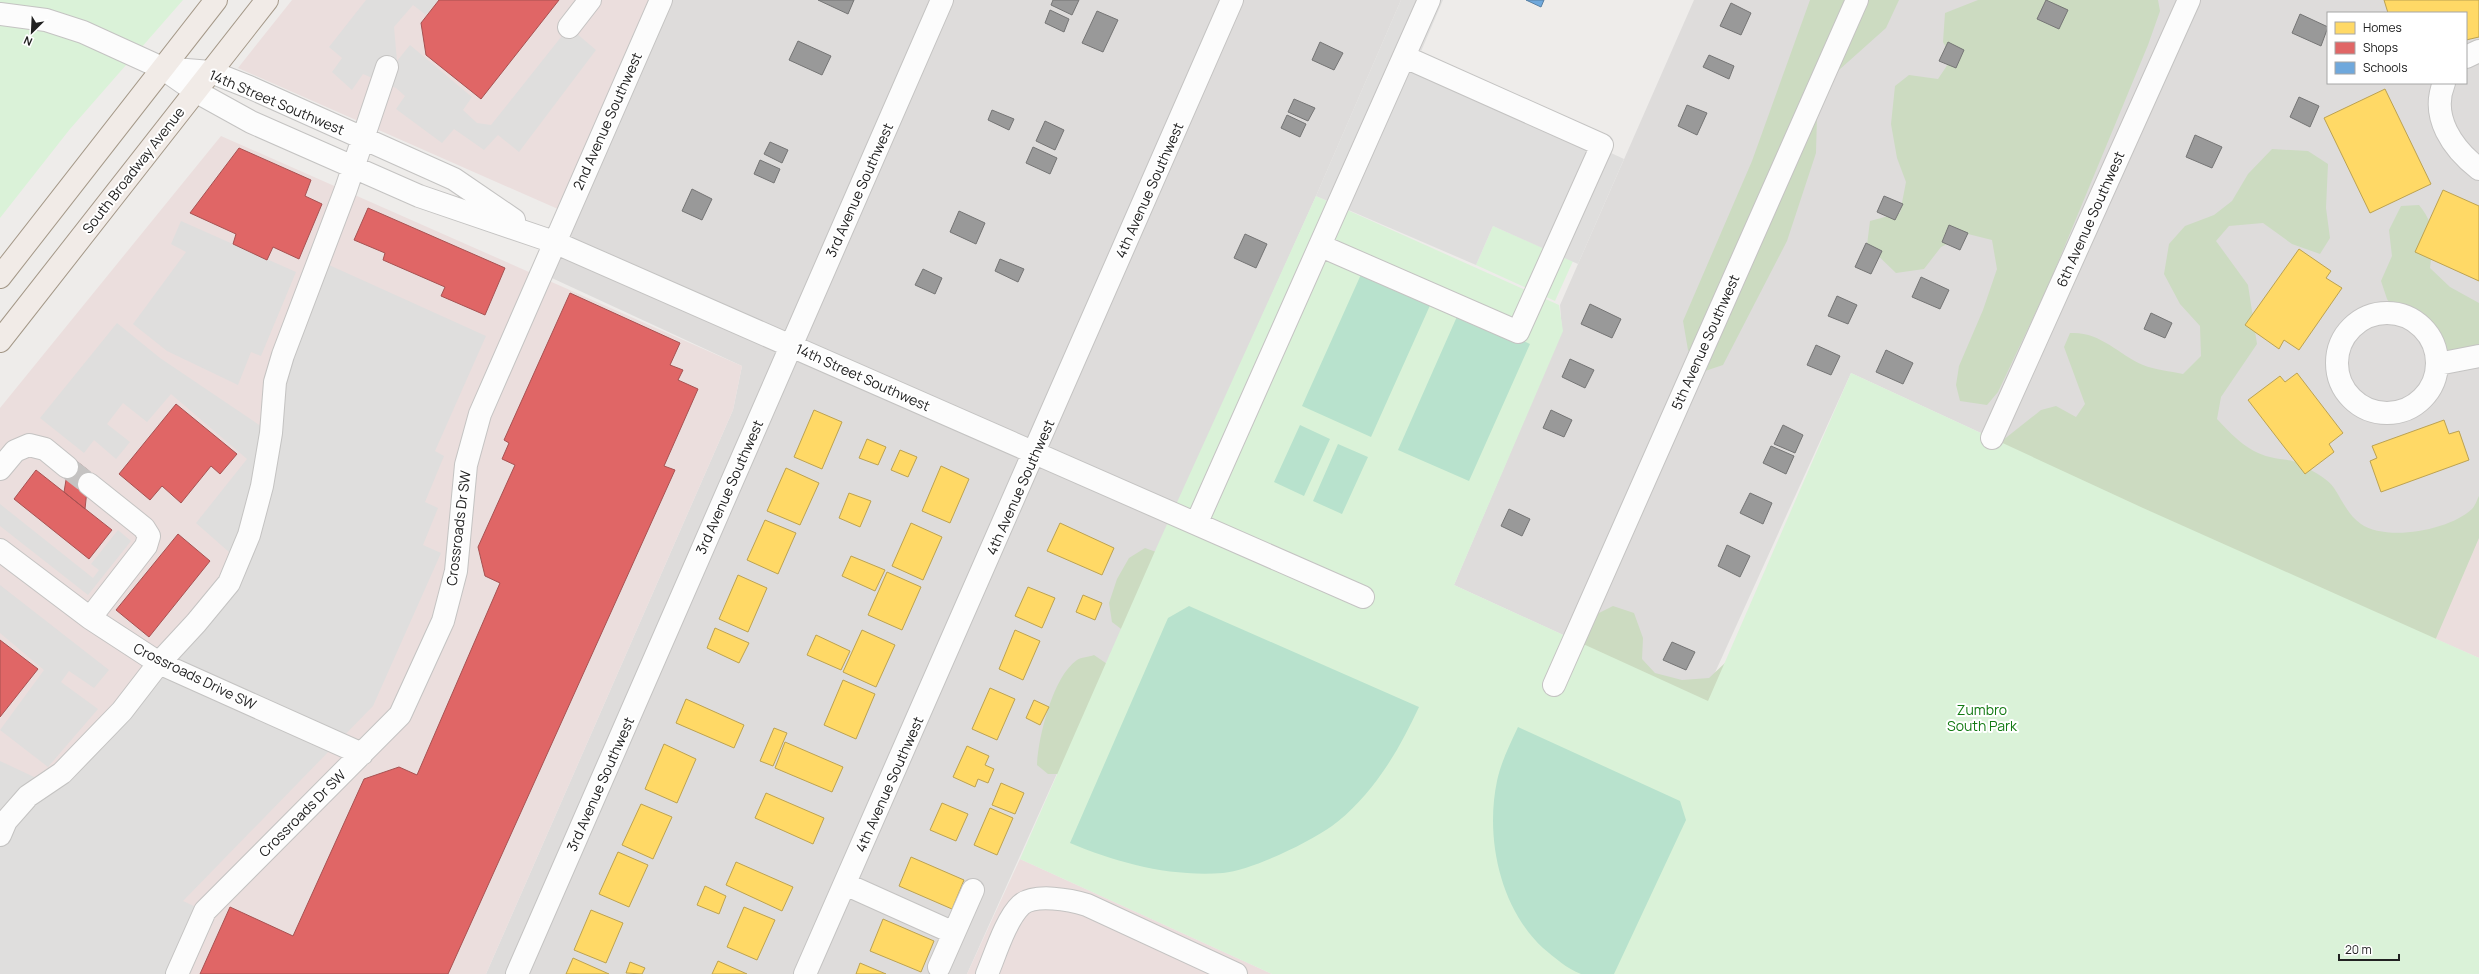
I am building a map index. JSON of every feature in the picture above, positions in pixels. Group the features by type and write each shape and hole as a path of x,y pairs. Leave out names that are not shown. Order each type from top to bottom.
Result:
{"main road":[{"path":"0,277 216,0"},
{"name":"South Broadway Avenue","path":"0,341 267,0"}],"street":[{"path":"569,27 590,0"},
{"name":"2nd Avenue Southwest","path":"554,242 660,0"},
{"name":"3rd Avenue Southwest","path":"517,974 942,0"},
{"name":"4th Avenue Southwest","path":"805,974 1035,453 1232,0"},
{"path":"1197,522 1405,57 1429,0"},
{"name":"5th Avenue Southwest","path":"1554,685 1857,0"},
{"name":"6th Avenue Southwest","path":"1992,438 2188,0"},
{"path":"0,14 63,24 162,68"},
{"path":"2467,57 2479,51"},
{"path":"1320,246 1518,332 1602,145 1405,57"},
{"path":"0,834 6,821 28,796 62,773 122,711 160,662 196,623 229,583 249,534 262,486 271,433 275,382 301,304 353,168 387,66"},
{"name":"14th Street Southwest","path":"162,68 211,72 259,91 458,182 529,232"},
{"name":"14th Street Southwest","path":"162,68 195,91 238,116 353,168 431,200 529,232 554,242 1035,453 1197,522 1363,597"},
{"path":"2444,84 2439,100 2444,127 2454,146 2479,169"},
{"name":"Crossroads Dr SW","path":"177,974 205,911 400,715 444,621 456,571 466,465 480,414 554,242"},
{"path":"2385,313 2407,318 2426,331 2431,338 2438,364 2432,387 2421,400 2400,412 2388,413 2366,409 2348,396 2340,381 2336,362 2338,350 2348,332 2365,318 2385,313"},
{"path":"2438,364 2479,356"},
{"path":"0,470 15,451 29,445 45,449 67,467"},
{"path":"89,484 144,528 149,536 146,546 90,618"},
{"name":"Crossroads Drive SW","path":"0,550 90,618 160,662 362,754"},
{"path":"845,884 954,933"},
{"path":"939,967 972,890"},
{"path":"987,974 1013,916 1022,904 1032,900 1066,899 1087,905 1236,974"}],"shaded area":[{"path":"292,0 659,0 567,213 238,68"},
{"path":"366,0 438,0 426,15 413,5 394,27 397,61 410,45 472,97 463,110 477,123 491,125 569,27 596,50 519,152 498,135 484,150 454,129 442,143 396,109 405,96 396,88 363,74 352,90 332,72 342,58 329,47"},
{"path":"659,0 1401,0 1316,196 967,974 486,974 733,410 742,366 541,273"},
{"path":"1401,0 1443,0 1416,63 1624,159 1578,264 1493,226 1476,265 1316,196"},
{"path":"1694,0 2479,0 2479,501 2420,632 2143,508 1851,373 1703,699 1454,585 1562,331 1560,305"},
{"path":"221,136 742,366 733,410 486,974 0,974 0,408"},
{"path":"181,221 296,272 261,356 251,352 238,385 167,351 133,324 186,252 171,244"},
{"path":"318,260 486,336 435,451 444,456 425,502 438,508 423,545 441,553 373,706 183,901 205,911 177,974 0,974 0,761 47,783 238,560 196,523 247,459 171,394 147,422 123,403 107,424 130,442 116,459 94,440 84,453 40,418 117,323 160,358 271,433"},
{"path":"2479,502 2479,658 2420,632"},
{"path":"0,504 93,578 99,570 91,564 118,530 131,541 88,595 0,526"},
{"path":"0,585 109,670 94,688 69,671 61,682 98,709 48,767 0,730 44,670 0,633"},
{"path":"1020,859 1272,974 967,974"}],"green space":[{"path":"0,0 183,0 70,129 0,218"},
{"path":"1810,0 1899,0 1886,28 1830,78 1817,115 1816,153 1787,241 1723,365 1702,372 1688,350 1683,321 1752,161"},
{"path":"1978,0 2158,0 2160,11 2148,45 2049,284 1998,392 1987,405 1960,401 1956,385 1959,366 1983,310 1997,269 1992,240 1968,234 1941,247 1924,269 1896,273 1867,245 1870,221 1900,213 1906,182 1897,158 1891,124 1895,86 1909,75 1938,79 1952,58 1943,42 1945,13"},
{"path":"2272,149 2308,151 2328,164 2326,208 2330,238 2320,254 2292,244 2263,223 2229,226 2216,241 2248,285 2257,344 2221,397 2217,419 2241,442 2262,455 2289,460 2322,476 2332,485 2352,516 2361,524 2372,529 2402,533 2434,528 2449,523 2472,509 2479,496 2479,538 2428,657 2218,921 1577,652 1591,617 1613,606 1634,613 1643,638 1642,659 1655,673 1682,680 1709,678 1741,648 2041,410 2056,406 2076,417 2085,404 2064,347 2070,333 2081,333 2100,339 2148,367 2183,374 2201,356 2200,326 2180,304 2164,274 2169,244 2185,226 2214,215 2232,201 2248,174"},
{"name":"Zumbro South Park","path":"1316,196 1559,305 1563,331 1454,585 1708,701 1851,373 2143,508 2479,658 2479,974 1272,974 1020,859 1159,542"},
{"path":"2419,205 2429,220 2431,227 2433,242 2430,268 2450,287 2479,303 2479,362 2424,342 2404,326 2387,299 2381,281 2392,256 2389,230 2401,206"},
{"path":"1493,226 1573,261 1555,301 1476,265"},
{"path":"1363,270 1432,301 1371,437 1302,406"},
{"path":"1459,312 1530,344 1469,481 1398,450"},
{"path":"1300,425 1330,439 1304,496 1274,482"},
{"path":"1338,444 1368,457 1342,514 1313,501"},
{"path":"1145,548 1159,553 1129,635 1112,622 1109,603 1117,579 1129,558"},
{"path":"1189,606 1419,707 1402,741 1382,773 1359,802 1339,821 1322,833 1295,848 1249,867 1223,873 1203,874 1164,871 1107,857 1070,843 1168,618"},
{"path":"1094,655 1113,668 1065,774 1048,774 1037,765 1040,739 1048,708 1061,679 1068,668 1079,659"},
{"path":"1518,727 1680,801 1686,820 1614,974 1581,974 1561,962 1543,948 1528,932 1506,893 1499,871 1495,848 1493,826 1494,803 1497,781 1501,767"}],"building: Homes":[{"path":"2384,0 2479,0 2479,37 2467,40 2467,12 2388,12"},
{"path":"2385,89 2431,184 2370,213 2324,118"},
{"path":"2443,190 2479,206 2479,281 2415,252"},
{"path":"2299,249 2331,271 2326,278 2342,288 2299,350 2284,340 2279,349 2245,325"},
{"path":"2297,373 2343,433 2329,444 2334,452 2305,474 2248,400 2280,376 2285,382"},
{"path":"814,410 842,422 822,469 794,457"},
{"path":"2444,420 2449,434 2459,431 2469,460 2381,492 2370,461 2377,458 2372,446"},
{"path":"867,439 886,447 878,465 859,458"},
{"path":"900,450 917,457 908,477 891,470"},
{"path":"941,466 969,479 950,523 922,511"},
{"path":"786,468 819,483 800,525 767,511"},
{"path":"849,493 871,501 860,527 839,518"},
{"path":"765,520 796,533 778,574 747,560"},
{"path":"911,523 942,537 923,580 892,566"},
{"path":"1060,523 1114,548 1102,575 1047,551"},
{"path":"851,556 885,570 875,591 842,576"},
{"path":"887,572 921,587 902,630 868,615"},
{"path":"738,575 767,588 748,632 719,619"},
{"path":"1028,587 1055,598 1042,628 1015,616"},
{"path":"1083,595 1102,603 1095,620 1076,612"},
{"path":"715,628 749,643 739,663 707,648"},
{"path":"862,630 895,645 876,687 843,672"},
{"path":"1015,630 1040,641 1023,680 999,669"},
{"path":"816,635 850,651 841,670 807,655"},
{"path":"843,680 875,694 856,739 824,725"},
{"path":"990,688 1015,699 997,740 972,729"},
{"path":"686,699 744,725 734,748 676,723"},
{"path":"1034,700 1049,707 1040,725 1026,718"},
{"path":"774,728 787,733 773,766 760,761"},
{"path":"785,742 843,767 832,792 775,768"},
{"path":"664,744 696,759 677,803 645,789"},
{"path":"967,746 989,756 985,765 994,769 988,783 978,779 975,787 953,777"},
{"path":"1001,783 1024,793 1015,814 992,805"},
{"path":"766,793 824,818 813,844 755,818"},
{"path":"942,803 968,814 956,841 930,830"},
{"path":"641,804 672,817 653,859 622,845"},
{"path":"990,808 1013,818 997,855 974,845"},
{"path":"618,852 648,865 629,907 599,894"},
{"path":"911,857 964,880 952,909 899,886"},
{"path":"736,862 793,887 782,911 726,885"},
{"path":"705,886 726,896 719,914 697,905"},
{"path":"744,907 775,920 757,960 727,947"},
{"path":"591,910 623,923 606,963 574,950"},
{"path":"883,919 934,941 921,972 870,951"},
{"path":"573,958 609,974 566,974"},
{"path":"718,961 747,974 712,974"},
{"path":"630,962 645,968 642,974 626,973"},
{"path":"860,963 886,974 856,974"}],"building: Shops":[{"path":"439,0 559,0 481,99 426,55 421,23"},
{"path":"239,148 311,180 305,196 322,204 299,259 273,247 267,260 233,244 236,234 190,213"},
{"path":"368,208 505,268 485,315 441,296 445,287 383,260 385,253 354,240"},
{"path":"570,293 680,343 670,365 683,370 678,380 698,389 664,466 675,470 448,974 200,974 230,907 293,936 364,779 399,767 417,775 500,583 485,576 478,547 515,465 502,459 509,443 504,440"},
{"path":"176,404 237,454 220,474 211,466 181,503 162,486 150,500 119,474"},
{"path":"70,456 89,471 85,509 64,492"},
{"path":"36,470 112,530 89,559 14,499"},
{"path":"178,534 210,561 149,637 116,610"},
{"path":"0,640 38,669 0,717"}],"building: Schools":[{"path":"1526,0 1544,0 1541,7"}],"building: Industry":[{"path":"818,0 854,0 848,14"},
{"path":"1053,0 1079,0 1072,15 1051,5"},
{"path":"2046,0 2068,10 2059,29 2037,19"},
{"path":"1731,3 1751,13 1741,35 1720,26"},
{"path":"1050,10 1069,19 1064,32 1045,23"},
{"path":"1097,11 1118,20 1103,52 1082,43"},
{"path":"2300,14 2327,27 2321,46 2292,33"},
{"path":"798,41 831,56 822,75 789,60"},
{"path":"1320,42 1343,53 1334,70 1312,60"},
{"path":"1948,42 1964,50 1956,68 1939,61"},
{"path":"1709,55 1734,66 1729,79 1703,67"},
{"path":"2299,97 2319,106 2310,127 2290,117"},
{"path":"1294,99 1315,108 1308,121 1288,112"},
{"path":"1687,105 1707,113 1697,135 1678,126"},
{"path":"992,110 1014,119 1009,130 988,120"},
{"path":"1287,115 1306,124 1300,137 1281,128"},
{"path":"1045,121 1064,130 1055,150 1036,141"},
{"path":"2195,135 2222,147 2212,168 2186,157"},
{"path":"770,142 788,150 782,163 764,154"},
{"path":"1033,147 1057,158 1050,174 1026,163"},
{"path":"760,160 780,169 774,183 754,174"},
{"path":"692,189 712,199 702,220 682,211"},
{"path":"1884,196 1903,204 1895,220 1877,212"},
{"path":"959,211 985,223 976,244 950,232"},
{"path":"1949,225 1968,233 1960,250 1942,242"},
{"path":"1245,234 1267,244 1256,268 1234,258"},
{"path":"1866,243 1882,251 1871,274 1855,267"},
{"path":"1000,259 1024,269 1018,282 995,271"},
{"path":"923,269 942,278 935,294 915,285"},
{"path":"1921,277 1949,290 1940,309 1912,297"},
{"path":"1837,296 1857,305 1848,324 1828,316"},
{"path":"1590,304 1621,319 1612,338 1581,324"},
{"path":"2151,313 2172,323 2165,338 2144,329"},
{"path":"1816,345 1840,356 1831,375 1807,365"},
{"path":"1886,350 1913,363 1903,384 1876,372"},
{"path":"1570,359 1594,370 1585,388 1562,377"},
{"path":"1551,410 1572,420 1564,437 1543,428"},
{"path":"1783,425 1803,435 1795,453 1774,444"},
{"path":"1771,446 1794,456 1786,474 1763,463"},
{"path":"1750,493 1772,503 1763,524 1740,513"},
{"path":"1509,509 1530,519 1522,536 1501,526"},
{"path":"1727,545 1750,556 1740,577 1718,566"},
{"path":"1672,642 1695,652 1686,670 1663,660"}],"tunnel":[{"path":"67,467 89,484"}]}
